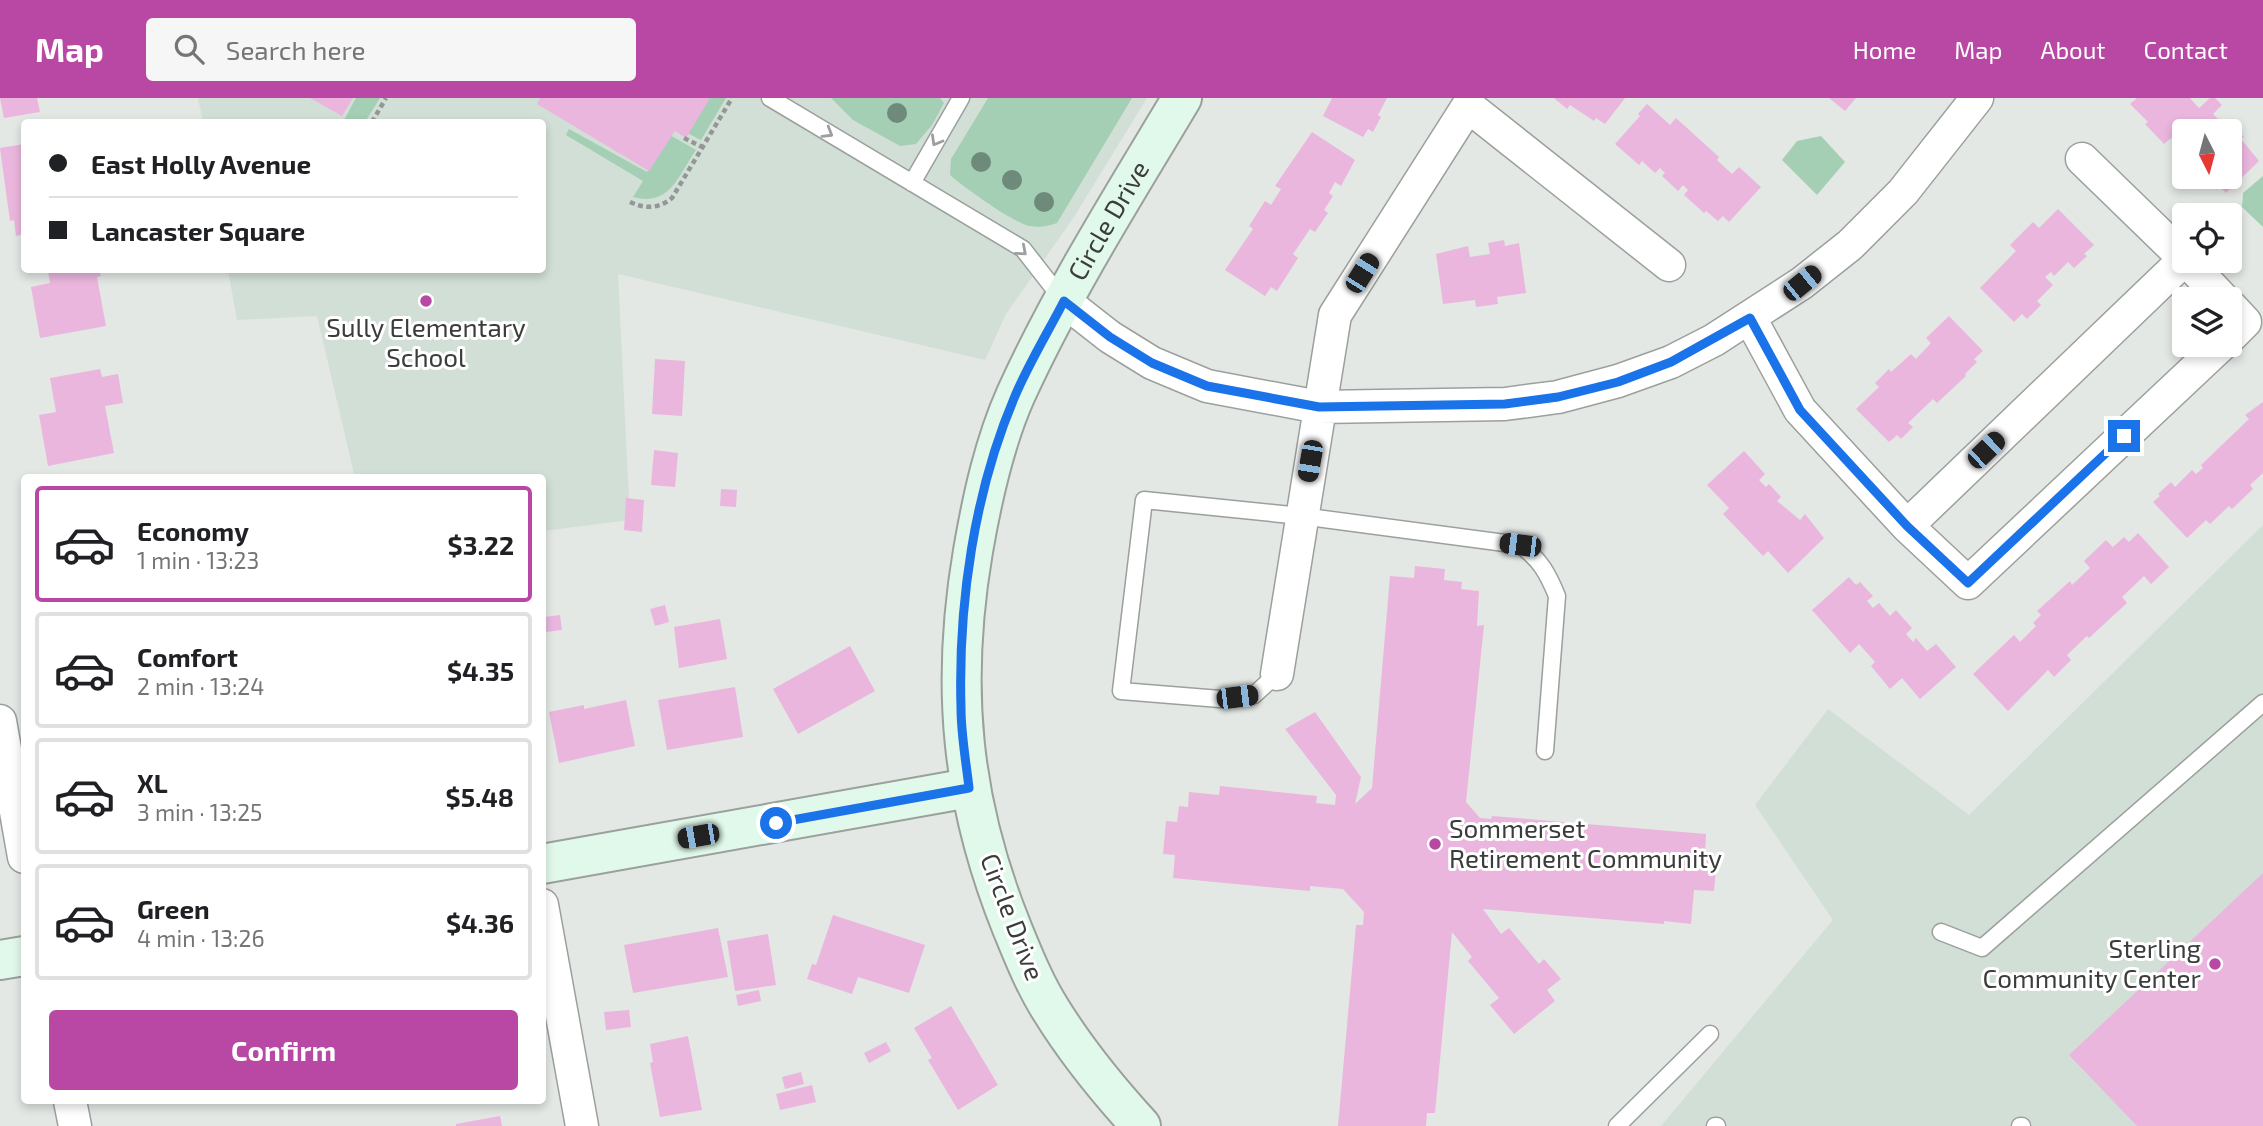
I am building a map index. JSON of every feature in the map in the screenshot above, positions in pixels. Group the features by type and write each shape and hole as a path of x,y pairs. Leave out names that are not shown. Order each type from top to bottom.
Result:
{"street":[{"name":"Circle Drive","path":"1140,1126 1103,1084 1050,1009 1018,944 993,882 969,788 961,710 962,638 978,518 995,454 1015,396 1096,240 1182,98"},
{"path":"1064,301 1110,337 1152,363 1207,386 1319,407 1505,404 1558,397 1618,382 1671,362 1750,318 1802,283 1850,245 1903,192 1977,98"},
{"path":"1277,674 1335,315 1468,106 1669,265"},
{"path":"2082,159 2172,247"},
{"path":"1907,526 2172,272"},
{"path":"2198,273 2212,287"},
{"path":"1750,318 1800,410 1907,526 1968,583 2208,357"},
{"path":"0,721 21,840"},
{"path":"546,863 969,788"},
{"path":"546,927 582,1126"},
{"path":"0,960 21,956"},
{"path":"71,1104 75,1126"}],"lane":[{"path":"770,98 1023,249 1064,301"},
{"path":"912,183 961,98"},
{"path":"1277,674 1254,695 1220,699 1121,691 1144,500 1301,516 1520,545 1536,556 1548,574 1557,596 1545,751"},
{"path":"1941,932 1982,948 2263,703"},
{"path":"1616,1126 1710,1034"}],"path":[{"path":"374,119 386,98"},
{"path":"630,202 640,207 663,205 672,198 732,98"},
{"path":"684,138 704,148"}],"shaded area":[{"name":"Sully Elementary School","path":"198,98 1147,98 1074,217 1006,314 985,360 618,274 630,520 546,531 546,474 354,474 317,316 237,320 229,273 546,273 546,119 202,119"},
{"path":"2263,525 2263,1126 1661,1126 1833,920 1755,805 1828,709 1969,815"}],"green space":[{"path":"356,98 380,98 367,119 345,119"},
{"path":"708,98 726,98 701,140 687,133"},
{"path":"831,98 940,98 944,103 932,125 916,144 900,146 853,120"},
{"path":"988,98 1132,98 1057,223 1037,227 1023,224 1001,212 950,175 951,159"},
{"path":"569,129 647,172 670,135 696,150 678,179 664,193 656,198 633,197 643,181 566,135"},
{"path":"1821,136 1845,162 1817,195 1782,160 1797,141"},
{"path":"2263,176 2263,227 2242,207 2243,193"}],"building":[{"path":"0,98 37,98 40,112 4,118"},
{"path":"310,98 353,98 342,116"},
{"path":"540,98 710,98 686,138 675,131 649,171 537,104"},
{"path":"1332,98 1387,98 1373,132 1368,129 1363,137 1323,116"},
{"path":"1554,98 1625,98 1605,124 1596,118 1594,121 1570,105 1567,109"},
{"path":"1829,98 1856,98 1845,111"},
{"path":"2137,98 2190,98 2199,108 2210,98 2215,98 2222,105 2213,114 2218,119 2172,119 2172,139 2164,144 2130,104"},
{"path":"1647,104 1670,125 1676,118 1719,157 1717,160 1732,174 1739,167 1761,187 1729,222 1723,216 1718,221 1706,211 1704,213 1684,195 1688,190 1683,185 1678,191 1662,176 1665,173 1660,168 1655,173 1642,161 1639,165 1615,144"},
{"path":"1312,132 1355,160 1341,186 1335,182 1329,193 1333,196 1324,210 1328,213 1315,232 1310,229 1293,254 1298,258 1277,291 1271,287 1265,296 1225,270 1253,229 1249,226 1265,201 1271,205 1281,189 1275,186"},
{"path":"2242,140 2259,161 2242,177"},
{"path":"21,144 21,235 16,236 14,220 10,221 0,148"},
{"path":"2058,209 2094,245 2074,268 2068,262 2054,276 2051,272 2045,277 2053,285 2037,301 2041,305 2027,319 2022,314 2014,322 1980,288 2016,251 2010,245 2033,222 2039,228"},
{"path":"1504,240 1505,246 1519,243 1526,293 1497,297 1498,304 1476,307 1475,300 1443,304 1436,254 1468,246 1470,257 1490,254 1488,243"},
{"path":"48,273 100,273 101,276 97,277 106,326 40,338 31,287 50,283"},
{"path":"1949,316 1983,351 1974,359 1977,362 1966,376 1937,403 1933,399 1908,423 1913,427 1901,439 1897,435 1889,442 1856,409 1879,387 1875,383 1889,369 1891,372 1911,354 1916,359 1931,343 1926,338"},
{"path":"655,359 685,361 682,416 652,414"},
{"path":"100,369 102,377 118,374 123,403 105,406 114,453 48,466 39,415 56,412 50,378"},
{"path":"2263,402 2263,473 2250,485 2253,489 2232,509 2229,506 2210,524 2206,520 2187,538 2153,502 2171,482 2175,487 2192,470 2196,474 2203,468 2201,465 2249,419 2245,415"},
{"path":"654,450 678,453 675,487 651,485"},
{"path":"1744,451 1765,474 1759,480 1766,487 1769,484 1781,497 1777,501 1800,520 1805,514 1824,538 1788,573 1768,551 1763,556 1723,514 1729,508 1707,485"},
{"path":"721,489 737,490 736,507 720,506"},
{"path":"626,498 644,500 642,532 624,530"},
{"path":"2138,533 2169,567 2151,584 2144,576 2122,597 2127,603 2067,655 2071,660 2054,677 2048,670 2008,711 1973,674 2014,635 2020,642 2036,626 2033,623 2041,615 2037,611 2070,581 2072,585 2090,568 2084,561 2106,540 2113,547 2124,537 2129,542"},
{"name":"Sommerset Retirement Community","path":"1415,566 1445,569 1444,580 1462,582 1461,589 1479,591 1477,626 1484,625 1466,802 1480,818 1491,819 1492,816 1706,834 1705,856 1717,857 1714,891 1694,890 1691,924 1483,909 1501,934 1509,928 1539,964 1544,959 1561,979 1547,990 1555,1001 1514,1034 1490,1005 1499,998 1468,961 1472,957 1452,932 1435,1113 1427,1113 1426,1126 1338,1126 1356,925 1363,925 1364,912 1343,889 1310,886 1310,891 1173,878 1175,855 1163,854 1166,821 1177,822 1179,806 1188,807 1189,792 1219,795 1220,786 1317,796 1316,803 1335,805 1336,795 1285,729 1315,712 1361,777 1355,804 1372,788 1390,576 1414,578"},
{"path":"1849,577 1856,585 1860,582 1873,596 1867,601 1873,608 1879,603 1890,616 1896,610 1912,628 1906,634 1913,642 1916,638 1927,651 1936,644 1956,667 1920,699 1902,678 1890,689 1871,666 1875,662 1859,644 1850,653 1812,610"},
{"path":"665,605 669,622 655,626 650,609"},
{"path":"560,615 562,630 546,632 546,617"},
{"path":"720,619 727,659 679,668 674,627"},
{"path":"850,646 875,691 798,734 773,689"},
{"path":"735,687 743,737 667,750 658,700"},
{"path":"626,700 635,746 559,763 549,712 584,705 584,709"},
{"name":"Sterling Community Center","path":"2263,873 2263,1126 2137,1126 2069,1055"},
{"path":"833,915 925,945 909,993 858,977 852,994 807,979 812,964 816,965"},
{"path":"718,928 728,977 633,993 624,945"},
{"path":"768,934 776,985 735,991 727,941"},
{"path":"759,990 761,1001 738,1006 736,995"},
{"path":"951,1006 998,1085 958,1110 928,1060 932,1058 914,1028"},
{"path":"629,1010 631,1027 606,1030 604,1012"},
{"path":"688,1036 702,1110 660,1117 650,1063 653,1062 650,1044"},
{"path":"886,1042 891,1051 869,1063 864,1053"},
{"path":"801,1072 804,1084 785,1089 782,1077"},
{"path":"812,1085 816,1102 780,1110 776,1094"},
{"path":"500,1116 502,1126 456,1126 456,1124"}],"place":[{"name":"Sully Elementary School","path":"426,301"},
{"name":"Sommerset Retirement Community","path":"1435,844"},
{"name":"Sterling Community Center","path":"2215,964"}],"route":[{"path":"776,823 969,788 961,710 962,638 978,518 995,454 1015,396 1064,301 1110,337 1152,363 1207,386 1319,407 1505,404 1558,397 1618,382 1671,362 1750,318 1800,410 1907,526 1968,583 2124,436"}]}
